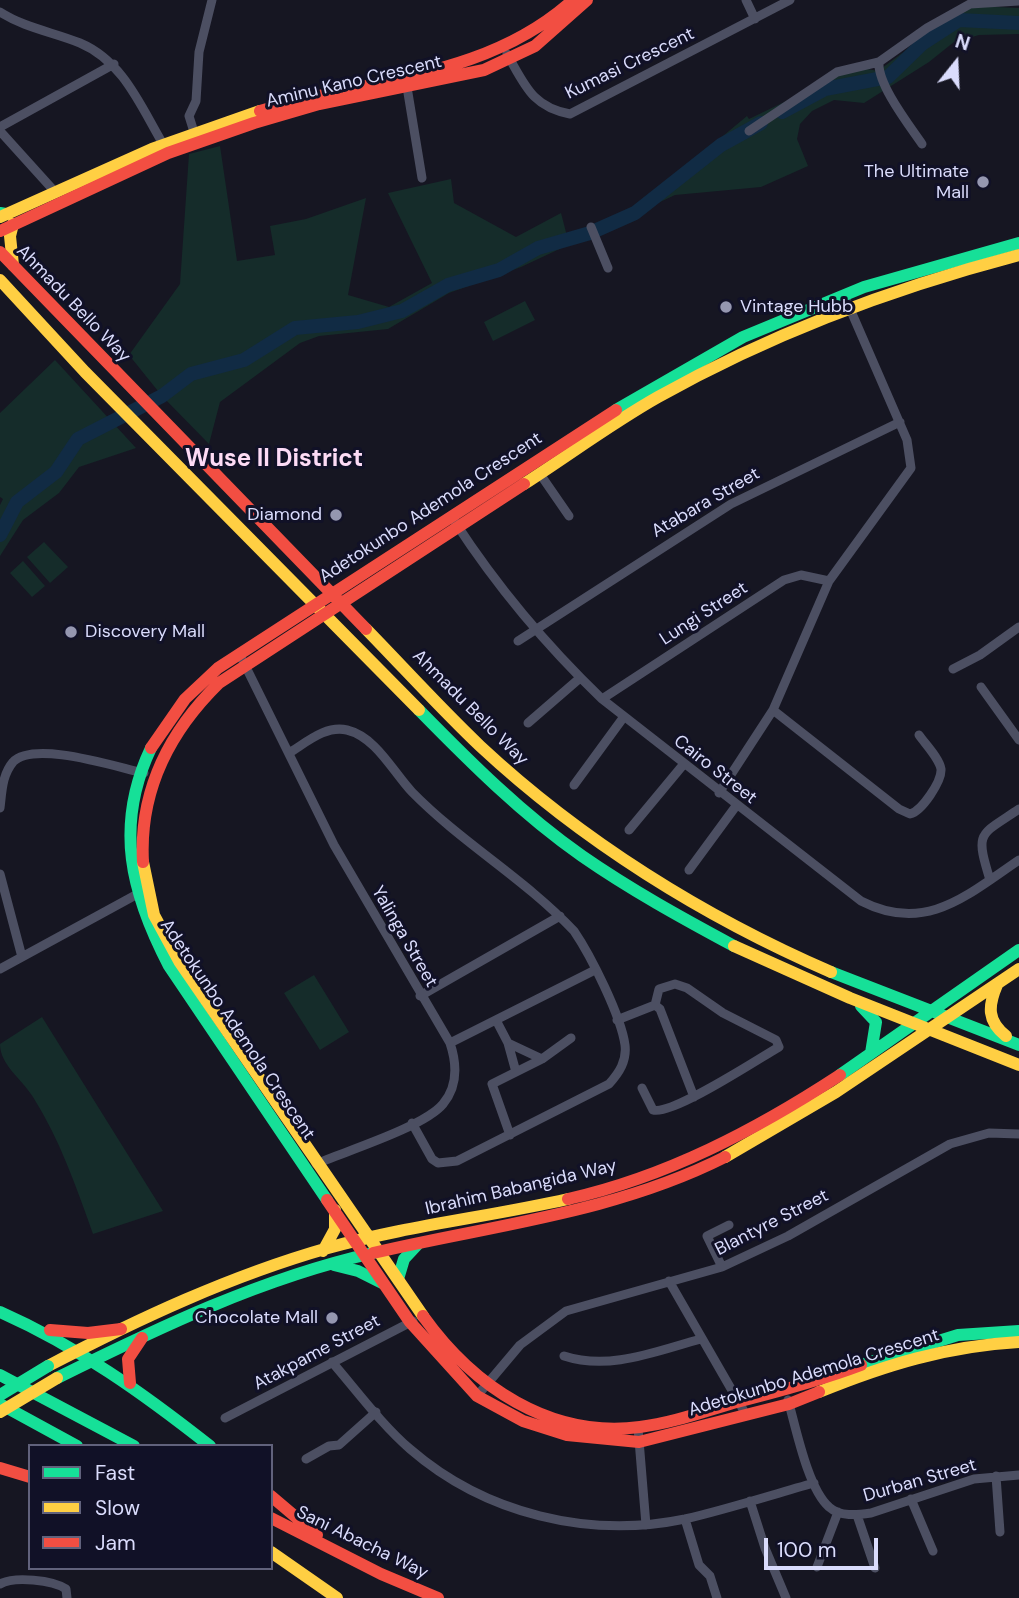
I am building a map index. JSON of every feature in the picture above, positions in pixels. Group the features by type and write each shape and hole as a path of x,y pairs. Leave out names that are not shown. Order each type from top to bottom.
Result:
{"main road":[{"name":"Aminu Kano Crescent","path":"0,231 5,217 165,148 194,132 317,95 507,55 573,0"},
{"name":"Aminu Kano Crescent","path":"165,148 299,110 461,76 556,31 587,0"},
{"path":"5,217 14,267"},
{"name":"Adetokunbo Ademola Crescent","path":"742,1407 688,1431 639,1441 607,1441 542,1429 497,1409 477,1396 410,1322 364,1255 335,1210 313,1166 169,943 141,892 129,841 134,794 156,735 171,712 202,680 450,515 669,377 743,337 1019,243"},
{"name":"Ahmadu Bello Way","path":"0,252 100,358 343,603 480,746 554,810 691,901 803,959 1019,1045"},
{"name":"Adetokunbo Ademola Crescent","path":"141,892 142,834 154,775 167,747 187,715 219,683 655,399 707,369 846,300 1019,255"},
{"name":"Ahmadu Bello Way","path":"0,280 85,372 464,756 510,798 581,855 686,919 852,998 1019,1065"},
{"name":"Ibrahim Babangida Way","path":"0,1395 80,1349 210,1290 370,1237 542,1205 639,1178 705,1150 763,1120 870,1053 1019,950"},
{"name":"Ibrahim Babangida Way","path":"0,1412 94,1359 235,1297 379,1251 598,1206 713,1164 775,1131 1019,970"},
{"path":"997,985 989,1006 990,1019 994,1027 1019,1045"},
{"path":"852,998 876,1022 877,1030 870,1053"},
{"name":"Adetokunbo Ademola Crescent","path":"313,1166 370,1237 423,1315 466,1366 506,1399 554,1419 603,1429 638,1427 787,1398 919,1357 970,1345 1019,1342"},
{"path":"323,1251 335,1229 335,1210"},
{"path":"353,1214 370,1226 395,1233"},
{"path":"398,1279 404,1259 418,1244"},
{"path":"330,1265 358,1271 384,1284"},
{"path":"0,1312 80,1349 207,1444"},
{"path":"30,1325 67,1333 121,1329"},
{"name":"Adetokunbo Ademola Crescent","path":"787,1398 883,1355 945,1336 997,1330 1019,1331"},
{"path":"130,1384 125,1367 127,1359 142,1338"},
{"path":"0,1375 130,1444"},
{"path":"0,1404 73,1444"},
{"path":"0,1468 28,1476"},
{"path":"273,1498 337,1553"},
{"name":"Sani Abacha Way","path":"273,1519 337,1553 438,1598"},
{"path":"273,1553 337,1598"},
{"path":"273,1562 307,1576"}],"street":[{"path":"194,132 189,116 196,102 199,52 212,0"},
{"path":"746,0 755,19"},
{"name":"Kumasi Crescent","path":"507,55 539,103 552,111 570,114 790,0"},
{"path":"749,131 837,72 878,67 927,28 970,4 1019,1"},
{"path":"0,12 33,28 78,42 114,64 165,148"},
{"path":"58,195 0,129 114,64"},
{"path":"878,67 888,90 922,144"},
{"path":"407,87 422,178"},
{"path":"591,227 608,268"},
{"path":"719,793 773,710 829,581 911,468 912,458 900,422 846,300"},
{"name":"Atabara Street","path":"519,641 731,504 900,422"},
{"path":"540,474 569,516"},
{"name":"Cairo Street","path":"450,515 537,627 601,699 840,886 882,912 901,916 922,914 945,906 1019,860"},
{"name":"Lungi Street","path":"601,699 784,580 801,575 829,581"},
{"path":"953,669 980,655 1019,627"},
{"name":"Yalinga Street","path":"239,653 334,845 450,1044 456,1060 455,1077 449,1096 436,1111 313,1166"},
{"path":"528,723 580,678"},
{"path":"981,687 1019,740"},
{"path":"773,710 889,802 910,814 920,809 940,775 939,763 919,736"},
{"path":"574,785 623,718"},
{"path":"289,753 332,729 357,733 372,745 412,792 451,828 560,916 584,946 617,1020 625,1047 619,1073 596,1092 457,1161 438,1163 432,1159 412,1123"},
{"path":"0,808 6,772 15,760 28,754 53,753 154,775"},
{"path":"629,830 683,765"},
{"path":"689,870 736,806"},
{"path":"990,880 979,846 982,837 1019,809"},
{"path":"0,874 22,957"},
{"path":"0,970 141,892"},
{"path":"420,996 560,916"},
{"path":"450,1044 595,970"},
{"path":"642,1088 653,1110 658,1112 694,1097 779,1047 779,1043 723,1013 687,988 675,984 659,989 655,1005"},
{"path":"617,1020 655,1005"},
{"path":"655,1005 660,1009 694,1097"},
{"path":"496,1020 508,1043 516,1072"},
{"path":"509,1135 491,1088 494,1082 542,1059 571,1038"},
{"path":"508,1043 542,1059"},
{"name":"Blantyre Street","path":"477,1396 520,1345 548,1321 566,1311 722,1267 788,1236 950,1144 989,1133 1019,1134"},
{"path":"722,1267 707,1236 729,1225"},
{"path":"669,1280 742,1407"},
{"name":"Atakpame Street","path":"225,1418 423,1315"},
{"path":"564,1356 585,1363 607,1363 701,1339"},
{"path":"332,1362 409,1448 434,1468 499,1504 524,1513 563,1521 646,1525 685,1519 814,1483"},
{"path":"787,1398 814,1483 829,1507 838,1512 817,1567"},
{"path":"306,1459 329,1446 339,1445 376,1412"},
{"path":"638,1427 646,1525"},
{"name":"Durban Street","path":"838,1512 857,1515 974,1479 1019,1475"},
{"path":"996,1476 1000,1532"},
{"path":"911,1499 933,1551"},
{"path":"750,1501 765,1548 786,1598"},
{"path":"857,1515 875,1568"},
{"path":"685,1519 699,1565 710,1576 717,1598"},
{"path":"0,1584 8,1580 53,1583 66,1589 67,1598"}],"green space":[{"path":"974,6 1019,8 1019,34 979,35 954,42 929,62 864,103 834,100 812,111 800,124 797,139 808,166 761,187 675,195 521,267 449,293 388,329 319,336 300,343 220,402 209,444 162,396 129,355 180,284 189,154 220,146 237,261 275,255 270,226 306,219 366,198 348,295 389,307 432,283 388,193 451,179 454,203 516,237 561,213 567,236 634,210 747,116 749,119 840,75 862,68 878,71 952,16"},
{"path":"525,301 535,320 493,341 484,322"},
{"path":"55,360 136,448 79,467 59,493 23,520 0,556 0,505 3,499 0,497 0,413"},
{"path":"44,542 68,567 50,583 27,557"},
{"path":"23,561 45,586 32,597 10,573"},
{"path":"314,975 349,1032 320,1050 284,993"},
{"path":"42,1017 163,1211 93,1234 74,1181 51,1130 33,1097 1,1052 0,1044"}],"waterway":[{"path":"782,112 825,89 888,77 922,44 959,20 1019,23"},
{"path":"0,535 17,502 56,472 78,439 162,396 191,374 244,360 295,328 358,322 402,311 448,285 499,270 538,248 590,233 635,213 721,145 761,123"}],"traffic: fast":[{"path":"0,213 6,214"},
{"path":"616,410 743,337 864,287 1019,243"},
{"path":"419,710 497,787 560,840 638,892 734,946"},
{"path":"151,748 140,777 130,832 137,886 145,912 169,966 327,1200"},
{"path":"840,1075 1019,950"},
{"path":"831,972 1019,1045"},
{"path":"861,1006 876,1022 871,1053"},
{"path":"398,1279 404,1259 418,1244"},
{"path":"57,1378 172,1323 251,1290 332,1263 373,1253"},
{"path":"334,1265 358,1271 382,1283"},
{"path":"0,1312 56,1340 109,1372 207,1444"},
{"path":"861,1365 958,1335 1019,1331"},
{"path":"0,1395 48,1366"},
{"path":"0,1375 130,1444"},
{"path":"0,1404 73,1444"}],"traffic: slow":[{"path":"0,217 152,149 260,111"},
{"path":"13,224 10,236 13,265"},
{"path":"524,484 641,407 745,352 879,298 1019,255"},
{"path":"0,280 85,372 419,710"},
{"path":"366,629 480,746 519,781 602,845 737,927 831,972"},
{"path":"143,862 154,915 179,961 423,1316"},
{"path":"734,946 850,998 1019,1065"},
{"path":"725,1157 836,1092 1019,969"},
{"path":"997,985 991,1006 992,1019 1006,1036"},
{"path":"48,1366 185,1300 292,1259 387,1234 568,1199"},
{"path":"323,1251 335,1229 335,1210"},
{"path":"819,1392 917,1358 941,1352 1019,1342"},
{"path":"0,1412 57,1378"},
{"path":"273,1553 337,1598"}],"traffic: jam":[{"path":"260,111 424,73 464,61 503,46 539,26 573,0"},
{"path":"0,231 168,153 254,123 319,104 484,70 535,46 587,0"},
{"path":"0,252 366,629"},
{"path":"151,748 185,699 218,668 616,410"},
{"path":"143,862 146,811 161,764 185,722 219,683 524,484"},
{"path":"568,1199 604,1190 675,1165 743,1133 840,1075"},
{"path":"373,1253 596,1205 640,1192 725,1157"},
{"path":"327,1200 410,1322 477,1396 523,1421 567,1435 639,1442 789,1404 819,1392"},
{"path":"423,1316 465,1365 516,1402 545,1416 575,1425 607,1429 640,1427 675,1420 798,1386 861,1365"},
{"path":"50,1330 88,1333 121,1329"},
{"path":"130,1383 128,1359 142,1338"},
{"path":"0,1468 28,1476"},
{"path":"273,1498 317,1535"},
{"path":"273,1519 381,1574 438,1598"}],"place":[{"name":"The Ultimate Mall","path":"983,182"},
{"name":"Vintage Hubb","path":"726,307"},
{"name":"Diamond","path":"336,515"},
{"name":"Discovery Mall","path":"71,632"},
{"name":"Chocolate Mall","path":"332,1318"}],"district":[{"name":"Wuse II District","path":"274,460"}]}
